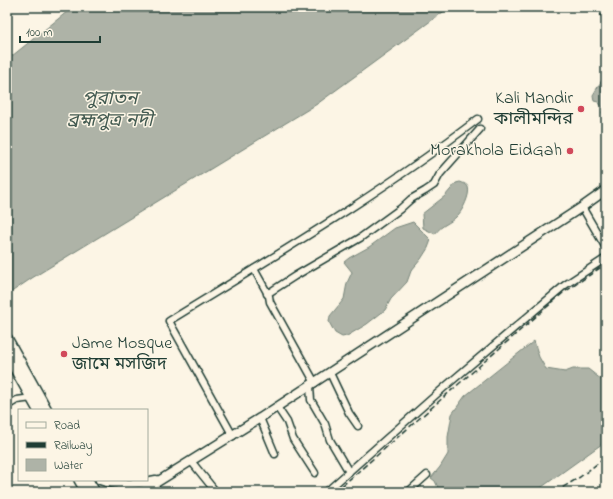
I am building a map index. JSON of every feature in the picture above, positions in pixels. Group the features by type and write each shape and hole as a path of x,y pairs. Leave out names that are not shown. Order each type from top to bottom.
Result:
{"main road":[{"path":"141,492 330,373 606,190"},
{"path":"7,338 38,409"},
{"path":"7,354 33,396 46,409"},
{"path":"104,481 128,485 163,479"},
{"path":"80,481 86,492"},
{"path":"89,481 95,492"}],"street":[{"path":"232,436 169,322 375,193 478,119"},
{"path":"268,294 295,276 360,238 400,209 411,199 434,185 440,174 480,129"},
{"path":"582,207 606,248"},
{"path":"326,492 447,385 565,285 606,258"},
{"path":"254,269 268,294 270,302 312,384 311,400 325,424 330,440 349,472"},
{"path":"330,373 349,413 358,426"},
{"path":"7,406 17,400 33,396"},
{"path":"277,407 287,422 293,440 315,473"},
{"path":"260,418 275,454"},
{"path":"191,461 216,492"},
{"path":"408,492 427,475"}],"water":[{"name":"পুরাতন ব্রহ্মপুত্র নদী","path":"73,7 457,7 443,12 317,104 32,278 7,295 7,60"},
{"path":"602,80 606,82 606,118 602,112 605,110 598,102 594,101 593,95"},
{"path":"460,182 467,185 469,190 466,203 459,214 452,221 440,228 435,234 423,228 422,214 445,196 456,183"},
{"path":"413,222 431,240 421,259 411,271 407,282 391,299 385,310 367,324 347,336 342,337 335,333 329,322 330,316 344,299 347,283 352,272 344,262 369,247 395,228"},
{"path":"534,341 539,357 546,369 565,372 573,369 588,369 602,380 606,378 606,441 535,492 440,492 435,481 431,478 448,454 448,437 452,414 465,396"}],"railway":[{"path":"595,7 606,22"},
{"path":"335,492 563,293 606,264"},
{"path":"555,492 580,477 606,457"}],"place":[{"name":"Kali Mandir কালীমন্দির","path":"581,109"},
{"name":"Morakhola EidGah","path":"570,151"},
{"name":"Jame Mosque জামে মসজিদ","path":"64,354"}]}
